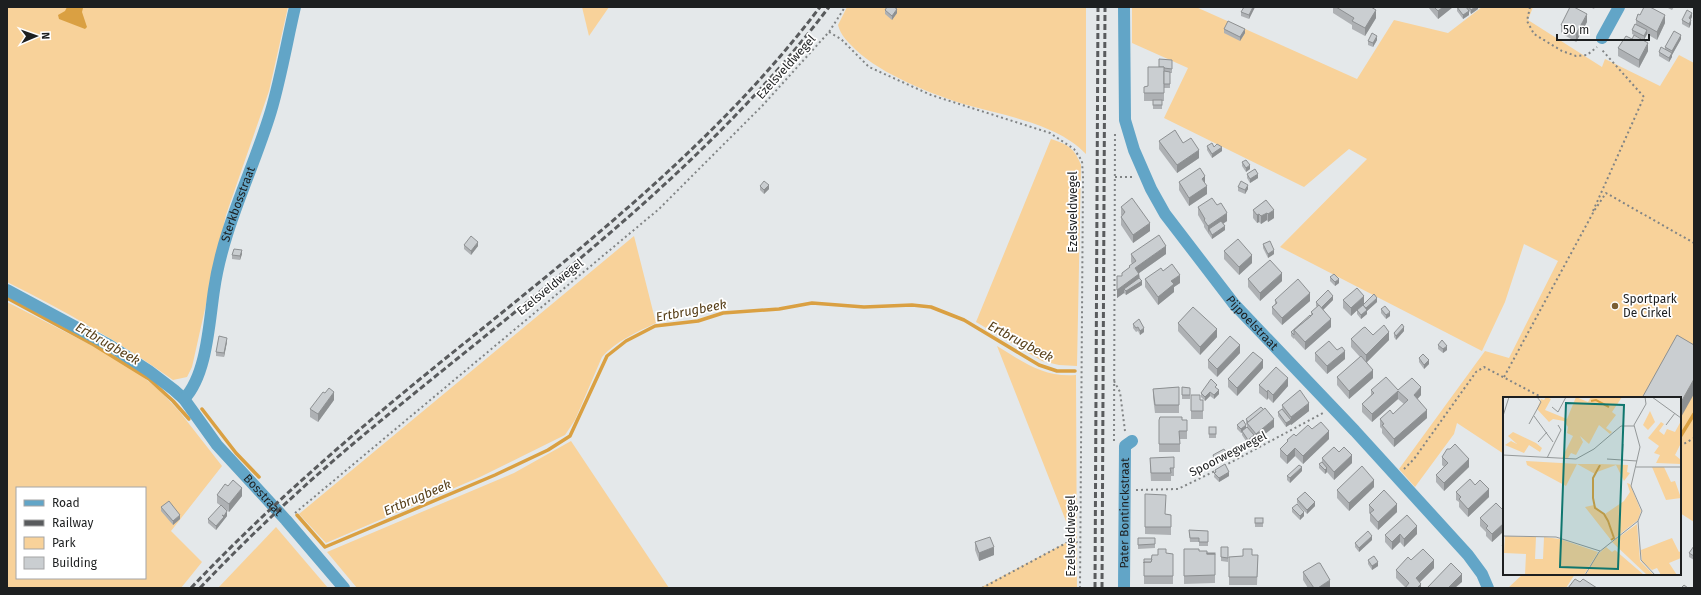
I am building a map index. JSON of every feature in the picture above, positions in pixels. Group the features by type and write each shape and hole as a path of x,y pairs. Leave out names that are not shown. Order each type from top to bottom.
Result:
{"street":[{"name":"Sterkbosstraat","path":"184,400 197,380 206,342 215,281 230,223 271,110 295,7"},
{"name":"Pijpoelstraat","path":"1124,7 1125,120 1134,150 1165,214 1234,304 1468,556 1482,574 1488,588"},
{"path":"1600,42 1620,7"},
{"name":"Bosstraat","path":"7,290 108,345 149,371 184,400 217,445 286,520 344,588"},
{"name":"Pater Bontinckstraat","path":"1124,588 1125,446 1130,442"}],"path":[{"path":"829,32 845,7"},
{"path":"1530,7 1527,21 1534,34 1562,51 1576,56 1587,55 1600,42 1644,97 1586,227"},
{"name":"Ezelsveldwegel","path":"286,520 660,208 763,105 829,32 842,39 869,67 931,95 1050,132 1074,149 1082,161 1080,588"},
{"path":"1114,444 1115,131 1120,123 1125,120"},
{"path":"1115,177 1146,177"},
{"path":"1504,376 1606,193 1694,243"},
{"path":"1396,477 1414,459 1476,372 1484,367 1504,376 1541,397"},
{"path":"1114,380 1120,392 1130,442"},
{"name":"Spoorwegwegel","path":"1224,466 1332,408"},
{"path":"1681,445 1694,438"},
{"name":"Spoorwegwegel","path":"1125,490 1178,489 1217,469"},
{"path":"982,588 1066,543 1080,542"}],"green space":[{"path":"7,7 288,7 269,91 226,215 192,367 187,377 173,380 92,328 7,282"},
{"path":"582,7 609,7 589,36"},
{"path":"847,7 1086,7 1086,154 1061,135 1046,128 1031,122 939,96 908,83 879,67 856,50 845,39 841,32 838,25"},
{"path":"1132,7 1196,7 1357,79 1394,20 1448,33 1482,7 1533,7 1528,20 1602,67 1605,59 1660,86 1679,55 1694,63 1694,522 1681,514 1681,397 1503,397 1503,453 1457,423 1454,434 1415,487 1399,469 1485,351 1509,358 1558,261 1524,244 1505,302 1482,351 1280,247 1367,159 1349,149 1304,187 1164,118 1188,68 1132,43"},
{"path":"1051,139 1062,143 1073,150 1081,165 1077,366 1059,365 1042,361 976,322"},
{"path":"634,236 656,323 634,333 614,346 602,357 575,420 565,435 480,477 326,543 299,514"},
{"path":"7,302 126,363 159,390 179,411 222,466 171,531 202,562 181,588 7,588"},
{"path":"997,346 1035,368 1054,374 1076,375 1077,588 980,588 1073,539"},
{"path":"571,441 669,588 357,588 327,552 514,473"},
{"path":"276,527 328,588 218,588"},
{"path":"1522,575 1574,575 1566,588 1508,588"}],"shaded area":[{"path":"67,7 87,7 83,8 82,12 87,27 85,29 59,19 58,15 65,11"}],"building":[{"path":"887,7 894,7 897,9 892,16 885,10"},
{"path":"1244,7 1253,7 1249,15 1241,12"},
{"path":"1336,7 1371,7 1376,10 1365,28 1352,21 1354,18"},
{"path":"1434,7 1443,7 1438,11"},
{"path":"1457,7 1466,7 1469,11 1463,15"},
{"path":"1570,7 1574,7 1587,14 1576,34 1561,25"},
{"path":"1644,7 1650,7 1665,15 1657,32 1636,20 1638,14 1640,15"},
{"path":"1687,10 1692,13 1689,18 1691,20 1689,24 1682,20"},
{"path":"1228,21 1245,29 1240,37 1224,29"},
{"path":"1635,24 1647,30 1644,36 1632,30"},
{"path":"1674,31 1681,35 1672,51 1665,47"},
{"path":"1372,33 1377,36 1373,43 1368,41"},
{"path":"1634,35 1648,43 1639,60 1618,48 1626,36 1632,39"},
{"path":"1661,47 1672,53 1669,58 1659,52"},
{"path":"1159,59 1172,60 1172,69 1159,67"},
{"path":"1148,67 1164,67 1164,93 1144,93 1144,87 1148,86"},
{"path":"1164,71 1170,72 1170,84 1164,84"},
{"path":"1153,100 1162,100 1162,105 1153,105"},
{"path":"1175,130 1183,143 1191,138 1199,150 1177,165 1159,141"},
{"path":"1212,143 1214,147 1217,144 1222,147 1212,154 1207,146"},
{"path":"1246,160 1250,165 1246,168 1242,162"},
{"path":"1200,168 1205,176 1202,179 1207,186 1189,198 1179,182"},
{"path":"1255,169 1258,174 1250,179 1247,174"},
{"path":"764,181 769,185 764,190 760,186"},
{"path":"1241,181 1248,185 1245,190 1238,187"},
{"path":"1132,198 1150,223 1133,235 1121,217 1125,212 1121,207"},
{"path":"1212,198 1217,205 1221,203 1227,213 1208,226 1198,207"},
{"path":"1266,200 1274,210 1268,214 1267,213 1261,216 1259,214 1257,215 1253,210"},
{"path":"1221,221 1225,226 1212,235 1209,229"},
{"path":"1159,235 1166,246 1135,268 1139,274 1117,290 1117,276 1122,276 1122,273 1136,261 1131,254"},
{"path":"471,236 478,242 471,251 464,245"},
{"path":"1238,239 1252,255 1239,267 1224,251"},
{"path":"1270,241 1274,250 1268,254 1263,244"},
{"path":"234,249 242,250 240,256 232,255"},
{"path":"1270,260 1282,273 1260,293 1248,279"},
{"path":"1172,264 1180,275 1171,281 1174,284 1158,297 1145,279 1161,268 1163,271"},
{"path":"1334,274 1339,279 1335,282 1330,277"},
{"path":"1139,278 1142,281 1126,291 1124,289"},
{"path":"1298,279 1310,293 1282,318 1272,307 1277,303 1275,300"},
{"path":"1357,288 1364,296 1351,308 1343,300"},
{"path":"1328,290 1333,296 1321,308 1316,302"},
{"path":"1374,294 1377,298 1366,308 1363,305"},
{"path":"1319,305 1331,319 1305,342 1294,330 1313,314 1311,312"},
{"path":"1363,305 1367,310 1361,315 1357,310"},
{"path":"1385,306 1390,312 1386,315 1381,309"},
{"path":"1193,307 1217,329 1200,347 1178,323"},
{"path":"1310,315 1311,316 1294,330 1294,335 1291,332"},
{"path":"1139,319 1144,328 1140,331 1138,327 1136,328 1133,324"},
{"path":"1402,324 1404,327 1396,336 1394,333"},
{"path":"1384,325 1389,332 1366,355 1351,339 1365,327 1373,335"},
{"path":"1677,335 1694,345 1694,379 1681,402 1681,397 1643,397"},
{"path":"219,336 227,338 224,353 216,352"},
{"path":"1230,336 1240,345 1217,369 1208,360"},
{"path":"1442,340 1447,346 1443,349 1438,345"},
{"path":"1329,341 1337,350 1342,347 1345,351 1327,366 1315,353"},
{"path":"1253,352 1263,360 1237,388 1228,379"},
{"path":"1423,354 1429,360 1424,365 1419,358"},
{"path":"1361,356 1373,370 1349,391 1337,377"},
{"path":"1276,367 1288,378 1273,395 1259,385"},
{"path":"1386,377 1398,390 1412,378 1421,387 1414,395 1427,410 1394,439 1382,425 1384,424 1380,419 1390,410 1393,414 1408,400 1398,391 1372,414 1362,404 1374,393 1371,390"},
{"path":"1211,379 1217,385 1215,387 1219,390 1214,395 1210,392 1205,397 1201,393"},
{"path":"1179,387 1179,405 1155,405 1153,389"},
{"path":"1182,387 1190,388 1190,395 1182,395"},
{"path":"329,388 334,392 318,414 310,409 323,392 325,393"},
{"path":"1300,390 1309,403 1291,417 1282,405"},
{"path":"1191,395 1200,395 1200,400 1203,400 1203,411 1191,411"},
{"path":"1261,407 1264,410 1248,422 1246,419"},
{"path":"1265,408 1274,419 1256,434 1247,423"},
{"path":"1282,409 1291,420 1286,423 1278,412"},
{"path":"1160,417 1182,417 1182,420 1187,420 1187,431 1179,431 1180,444 1159,444"},
{"path":"1243,420 1246,425 1241,429 1237,425"},
{"path":"1321,422 1329,431 1303,456 1295,448 1287,456 1280,449 1294,434 1296,436 1308,425 1312,429"},
{"path":"1209,427 1216,427 1216,434 1209,434"},
{"path":"1247,427 1254,435 1248,440 1242,431"},
{"path":"1455,444 1469,459 1444,483 1436,475 1448,463 1442,457 1447,449 1450,449"},
{"path":"1334,447 1339,452 1344,447 1352,455 1334,472 1322,458"},
{"path":"1224,449 1227,454 1215,460 1213,455"},
{"path":"1174,457 1174,468 1170,468 1171,473 1151,473 1150,458"},
{"path":"1322,462 1327,468 1325,470 1319,464"},
{"path":"1225,464 1229,472 1219,478 1214,473 1216,472 1215,470"},
{"path":"1299,465 1302,467 1290,478 1287,476"},
{"path":"1362,466 1374,480 1349,503 1337,490"},
{"path":"1470,479 1475,485 1480,480 1489,489 1468,509 1459,499 1461,497 1456,492"},
{"path":"233,480 242,488 229,504 217,495 225,484 228,486"},
{"path":"1384,490 1397,504 1378,522 1370,513 1374,510 1369,505"},
{"path":"1305,492 1315,502 1307,510 1297,499"},
{"path":"1145,494 1166,495 1165,514 1171,515 1171,527 1145,527"},
{"path":"169,501 180,515 173,521 161,507"},
{"path":"1496,503 1503,510 1503,524 1492,534 1486,528 1488,526 1480,518"},
{"path":"1297,504 1304,512 1300,516 1292,508"},
{"path":"221,505 227,511 224,516 222,515 224,517 216,526 208,519"},
{"path":"1407,515 1417,526 1404,539 1400,534 1392,542 1385,535"},
{"path":"1255,518 1263,518 1263,523 1255,523"},
{"path":"1189,530 1208,531 1208,542 1199,542 1199,538 1190,538"},
{"path":"1368,531 1372,536 1359,548 1355,543"},
{"path":"990,537 994,547 979,553 975,542"},
{"path":"1138,538 1155,538 1155,544 1138,545"},
{"path":"1694,546 1694,556 1689,553"},
{"path":"1221,547 1228,547 1228,558 1221,557"},
{"path":"1158,549 1166,549 1166,553 1173,554 1173,576 1144,576 1144,562 1151,562 1152,555 1158,555"},
{"path":"1184,549 1199,549 1199,551 1207,551 1207,554 1215,554 1215,575 1184,576"},
{"path":"1243,549 1252,549 1252,555 1258,555 1257,577 1229,577 1229,557 1243,556"},
{"path":"1423,549 1434,560 1416,578 1421,584 1417,588 1405,588 1409,583 1396,570 1408,557 1411,560"},
{"path":"1374,556 1378,562 1372,566 1368,560"},
{"path":"1144,559 1152,559 1151,562 1144,562"},
{"path":"1320,563 1330,580 1318,588 1314,588 1303,572"},
{"path":"1451,563 1462,574 1448,588 1427,588"},
{"path":"1575,579 1580,582 1583,579 1597,588 1568,588"},
{"path":"1684,585 1688,588 1681,588"}],"waterway":[{"name":"Ertbrugbeek","path":"7,298 94,345 149,379 173,401 189,419"},
{"name":"Ertbrugbeek","path":"297,515 325,547 495,475 548,450 570,436 607,356 626,341 655,326 698,321 723,313 779,309 812,303 864,307 912,305 931,307 964,320 1039,365 1057,371 1075,371"},
{"path":"202,409 236,453 259,477"},
{"path":"1681,435 1694,414"}],"railway":[{"path":"191,588 259,520 366,424 569,258 659,180 702,140 743,97 783,53 820,7"},
{"path":"200,588 298,492 339,456 546,287 607,236 666,183 724,127 778,69 829,7"},
{"path":"1095,588 1098,7"},
{"path":"1102,588 1105,7"}],"place":[{"name":"Sportpark De Cirkel","path":"1615,306"}]}
